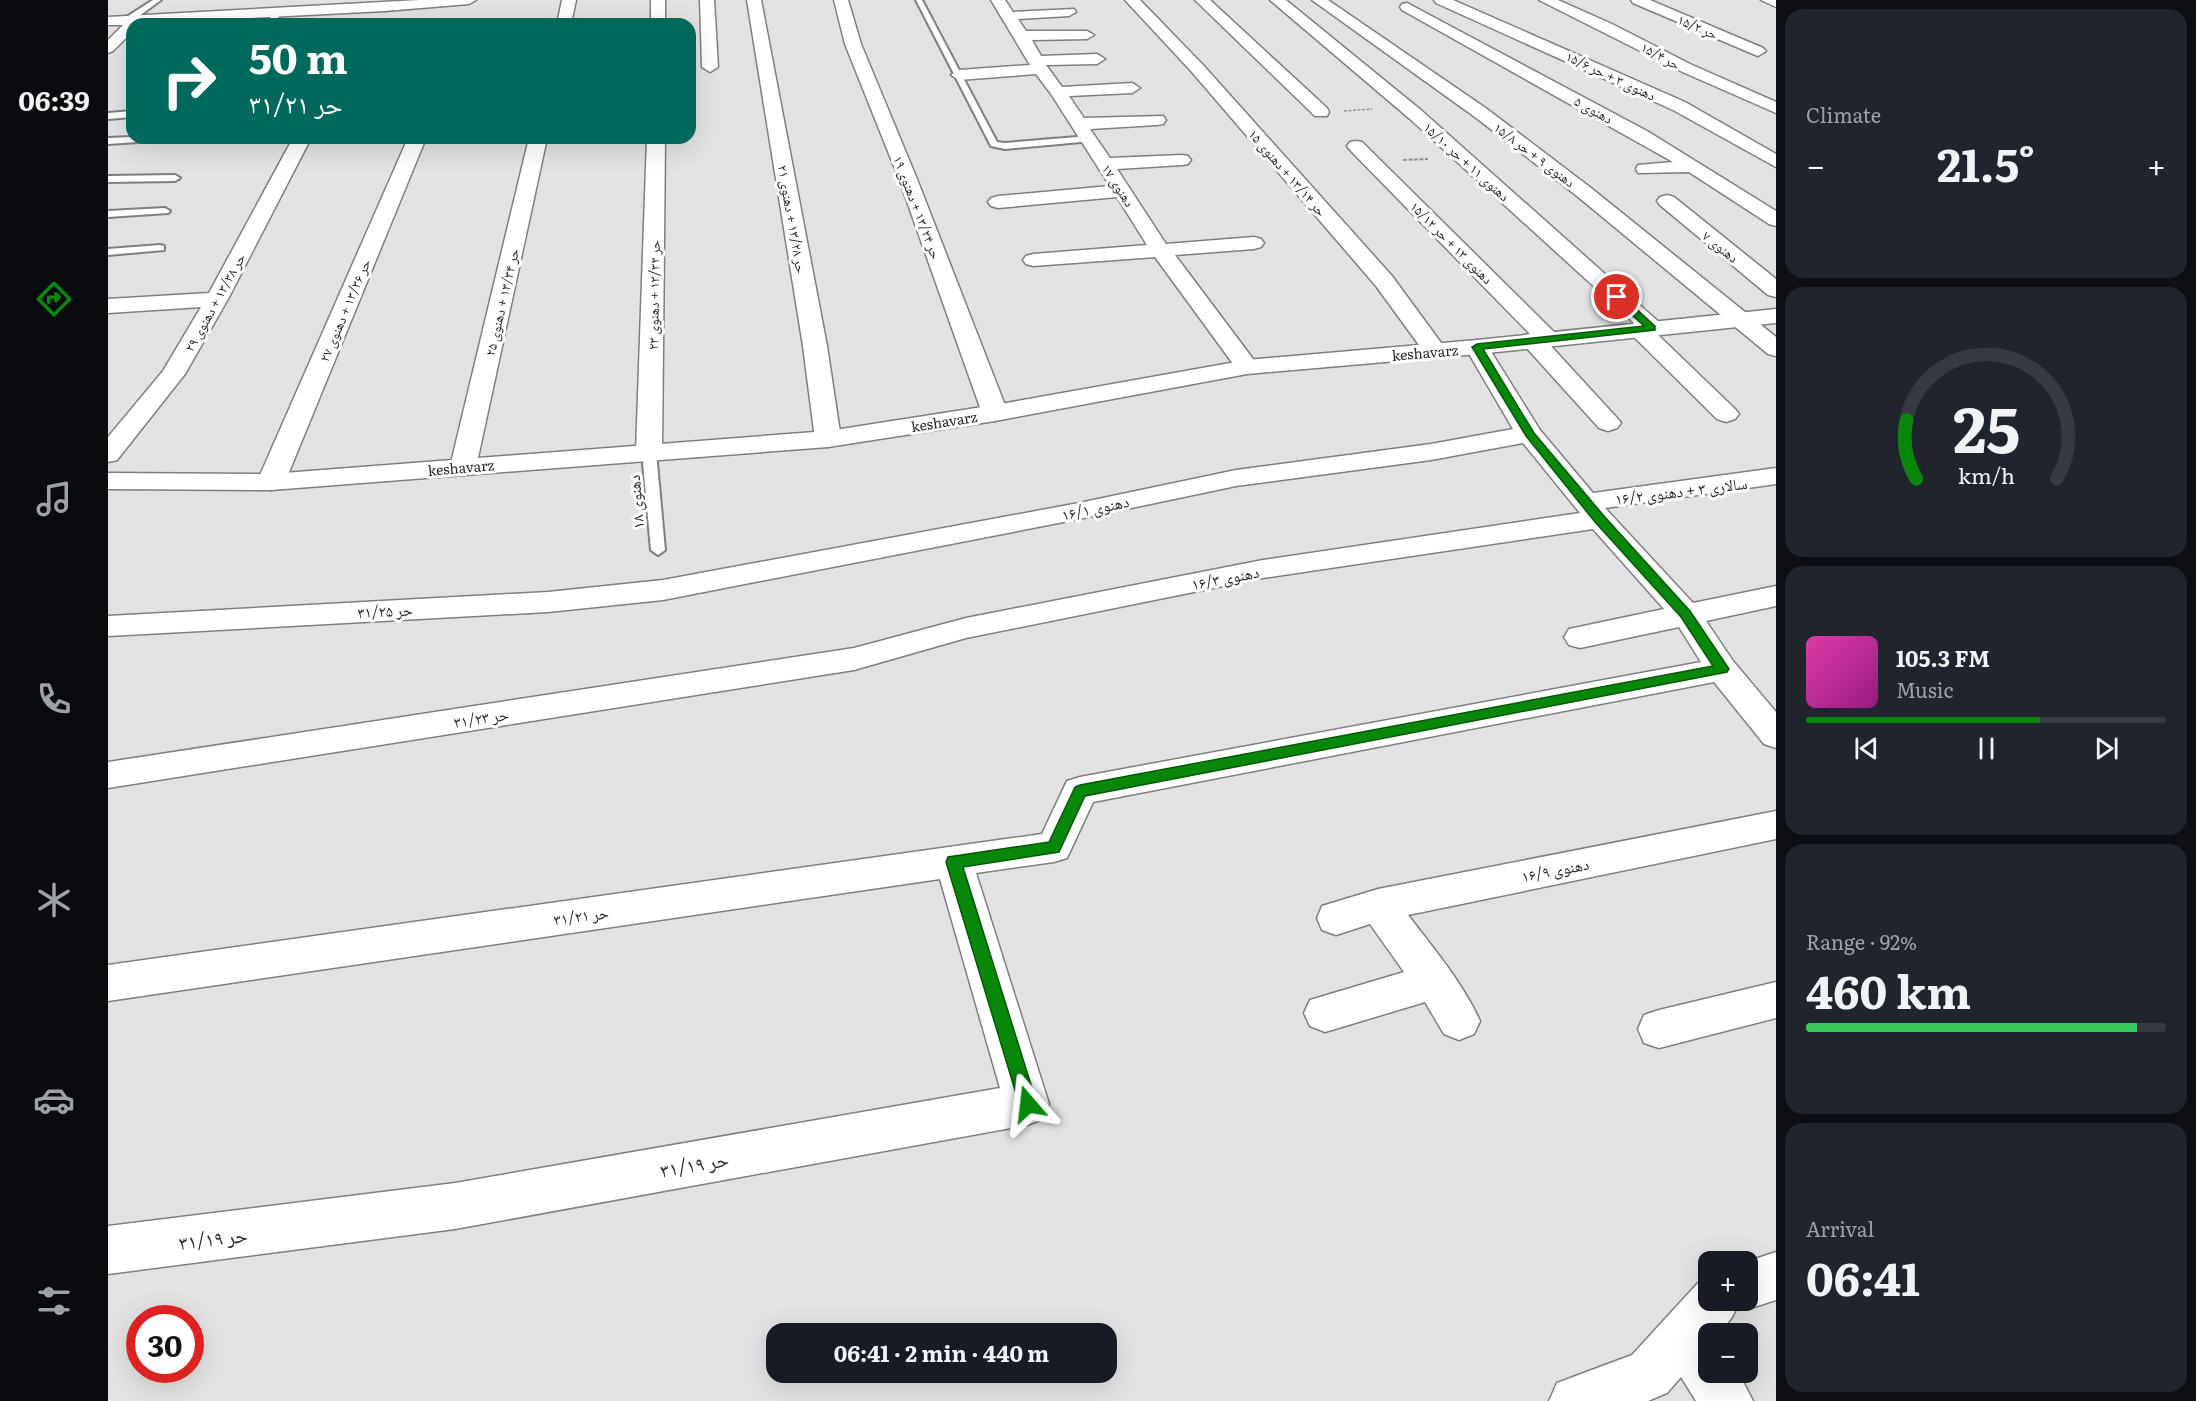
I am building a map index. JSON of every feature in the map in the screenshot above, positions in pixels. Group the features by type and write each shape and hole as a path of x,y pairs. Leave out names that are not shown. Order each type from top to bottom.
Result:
{"street":[{"path":"274,18 469,0"},
{"path":"468,16 475,0"},
{"path":"565,18 569,0"},
{"path":"658,0 658,18"},
{"path":"707,0 710,67"},
{"name":"حر ۱۳/۲۸ + دهنوی ۲۱","path":"754,0 815,346 828,439"},
{"name":"حر ۱۳/۲۴ + دهنوی ۱۹","path":"841,0 853,44 908,179 995,413"},
{"name":"حر ۱۳/۱۴ + دهنوی ۱۵","path":"1132,0 1197,68 1384,281 1435,351"},
{"path":"1202,0 1322,112"},
{"name":"دهنوی ۱۱ + حر ۱۵/۱۰","path":"1277,0 1406,106 1645,328 1726,414"},
{"name":"دهنوی ۹ + حر ۱۵/۸","path":"1319,0 1481,113 1584,192 1776,349"},
{"name":"حر ۱۵/۴","path":"1546,0 1607,27 1772,115"},
{"name":"حر ۱۵/۲","path":"1638,0 1758,51"},
{"path":"1767,0 1776,3"},
{"name":"دهنوی ۵","path":"1443,1 1399,8 1629,128 1724,184 1776,220"},
{"name":"دهنوی ۳ + حر ۱۵/۶","path":"1443,1 1569,56 1717,126 1776,162"},
{"path":"378,18 386,7"},
{"path":"1003,8 1069,12"},
{"name":"دهنوی ۱۷","path":"1003,8 1161,251 1247,367"},
{"path":"108,21 126,22"},
{"path":"108,48 126,28"},
{"path":"1022,36 1087,35"},
{"path":"959,75 1097,59"},
{"path":"1058,92 1132,88"},
{"path":"1083,131 1157,120"},
{"path":"1717,126 1740,123"},
{"name":"حر ۱۳/۳۸ + دهنوی ۲۹","path":"108,454 174,374 217,299 299,144"},
{"name":"حر ۱۳/۳۶ + دهنوی ۲۷","path":"271,482 414,144"},
{"name":"حر ۱۳/۳۴ + دهنوی ۲۵","path":"463,467 537,144"},
{"name":"حر ۱۳/۳۲ + دهنوی ۲۳","path":"648,452 656,144"},
{"name":"دهنوی ۱۳ + حر ۱۵/۱۲","path":"1356,146 1540,339 1608,423"},
{"path":"1105,164 1182,160"},
{"path":"1645,169 1692,166"},
{"name":"دهنوی ۷","path":"1724,184 1677,190 1776,291"},
{"path":"998,202 1123,191"},
{"path":"1033,260 1254,243"},
{"path":"108,329 114,306 217,299"},
{"name":"keshavarz","path":"108,482 271,482 828,439 995,413 1247,367 1477,347 1776,316"},
{"path":"1477,347 1529,434 1592,510 1686,614 1722,669 1775,731"},
{"name":"دهنوی ۱۶/۱","path":"663,590 1080,511 1236,478 1431,452 1529,434"},
{"name":"سالاری ۳ + دهنوی ۱۶/۲","path":"1592,510 1776,476"},
{"name":"دهنوی ۱۶/۳","path":"854,659 966,628 1263,569 1592,510"},
{"name":"حر ۳۱/۲۵","path":"108,626 548,602 663,590"},
{"path":"1580,637 1776,596"},
{"name":"حر ۳۱/۲۳","path":"108,775 854,659"},
{"name":"حر ۳۱/۲۱","path":"108,983 1054,847 1080,791 1722,669"},
{"name":"دهنوی ۱۶/۹","path":"1336,918 1378,905 1776,825"},
{"name":"حر ۳۱/۱۹","path":"108,1250 455,1206 1028,1104 954,862"},
{"path":"1378,905 1434,981 1459,1022"},
{"path":"1325,1013 1434,981"},
{"path":"1659,1029 1776,1000"},
{"path":"1758,1282 1776,1276"},
{"path":"1575,1401 1649,1375 1699,1318"},
{"path":"1699,1318 1727,1401"}],"lane":[{"path":"137,18 158,0"},
{"path":"919,0 994,144 1005,146 1083,131"},
{"path":"108,116 126,114"},
{"path":"108,141 126,140"},
{"path":"108,179 175,178"},
{"path":"108,214 165,211"},
{"path":"108,252 160,248"},
{"name":"دهنوی ۱۸","path":"648,452 658,550"}],"path":[{"path":"1322,112 1406,106"},
{"path":"1372,162 1462,158"}],"route":[{"path":"1028,1104 954,862 1054,847 1080,791 1722,669 1686,614 1600,519 1529,434 1477,347 1652,328 1617,297"}]}
